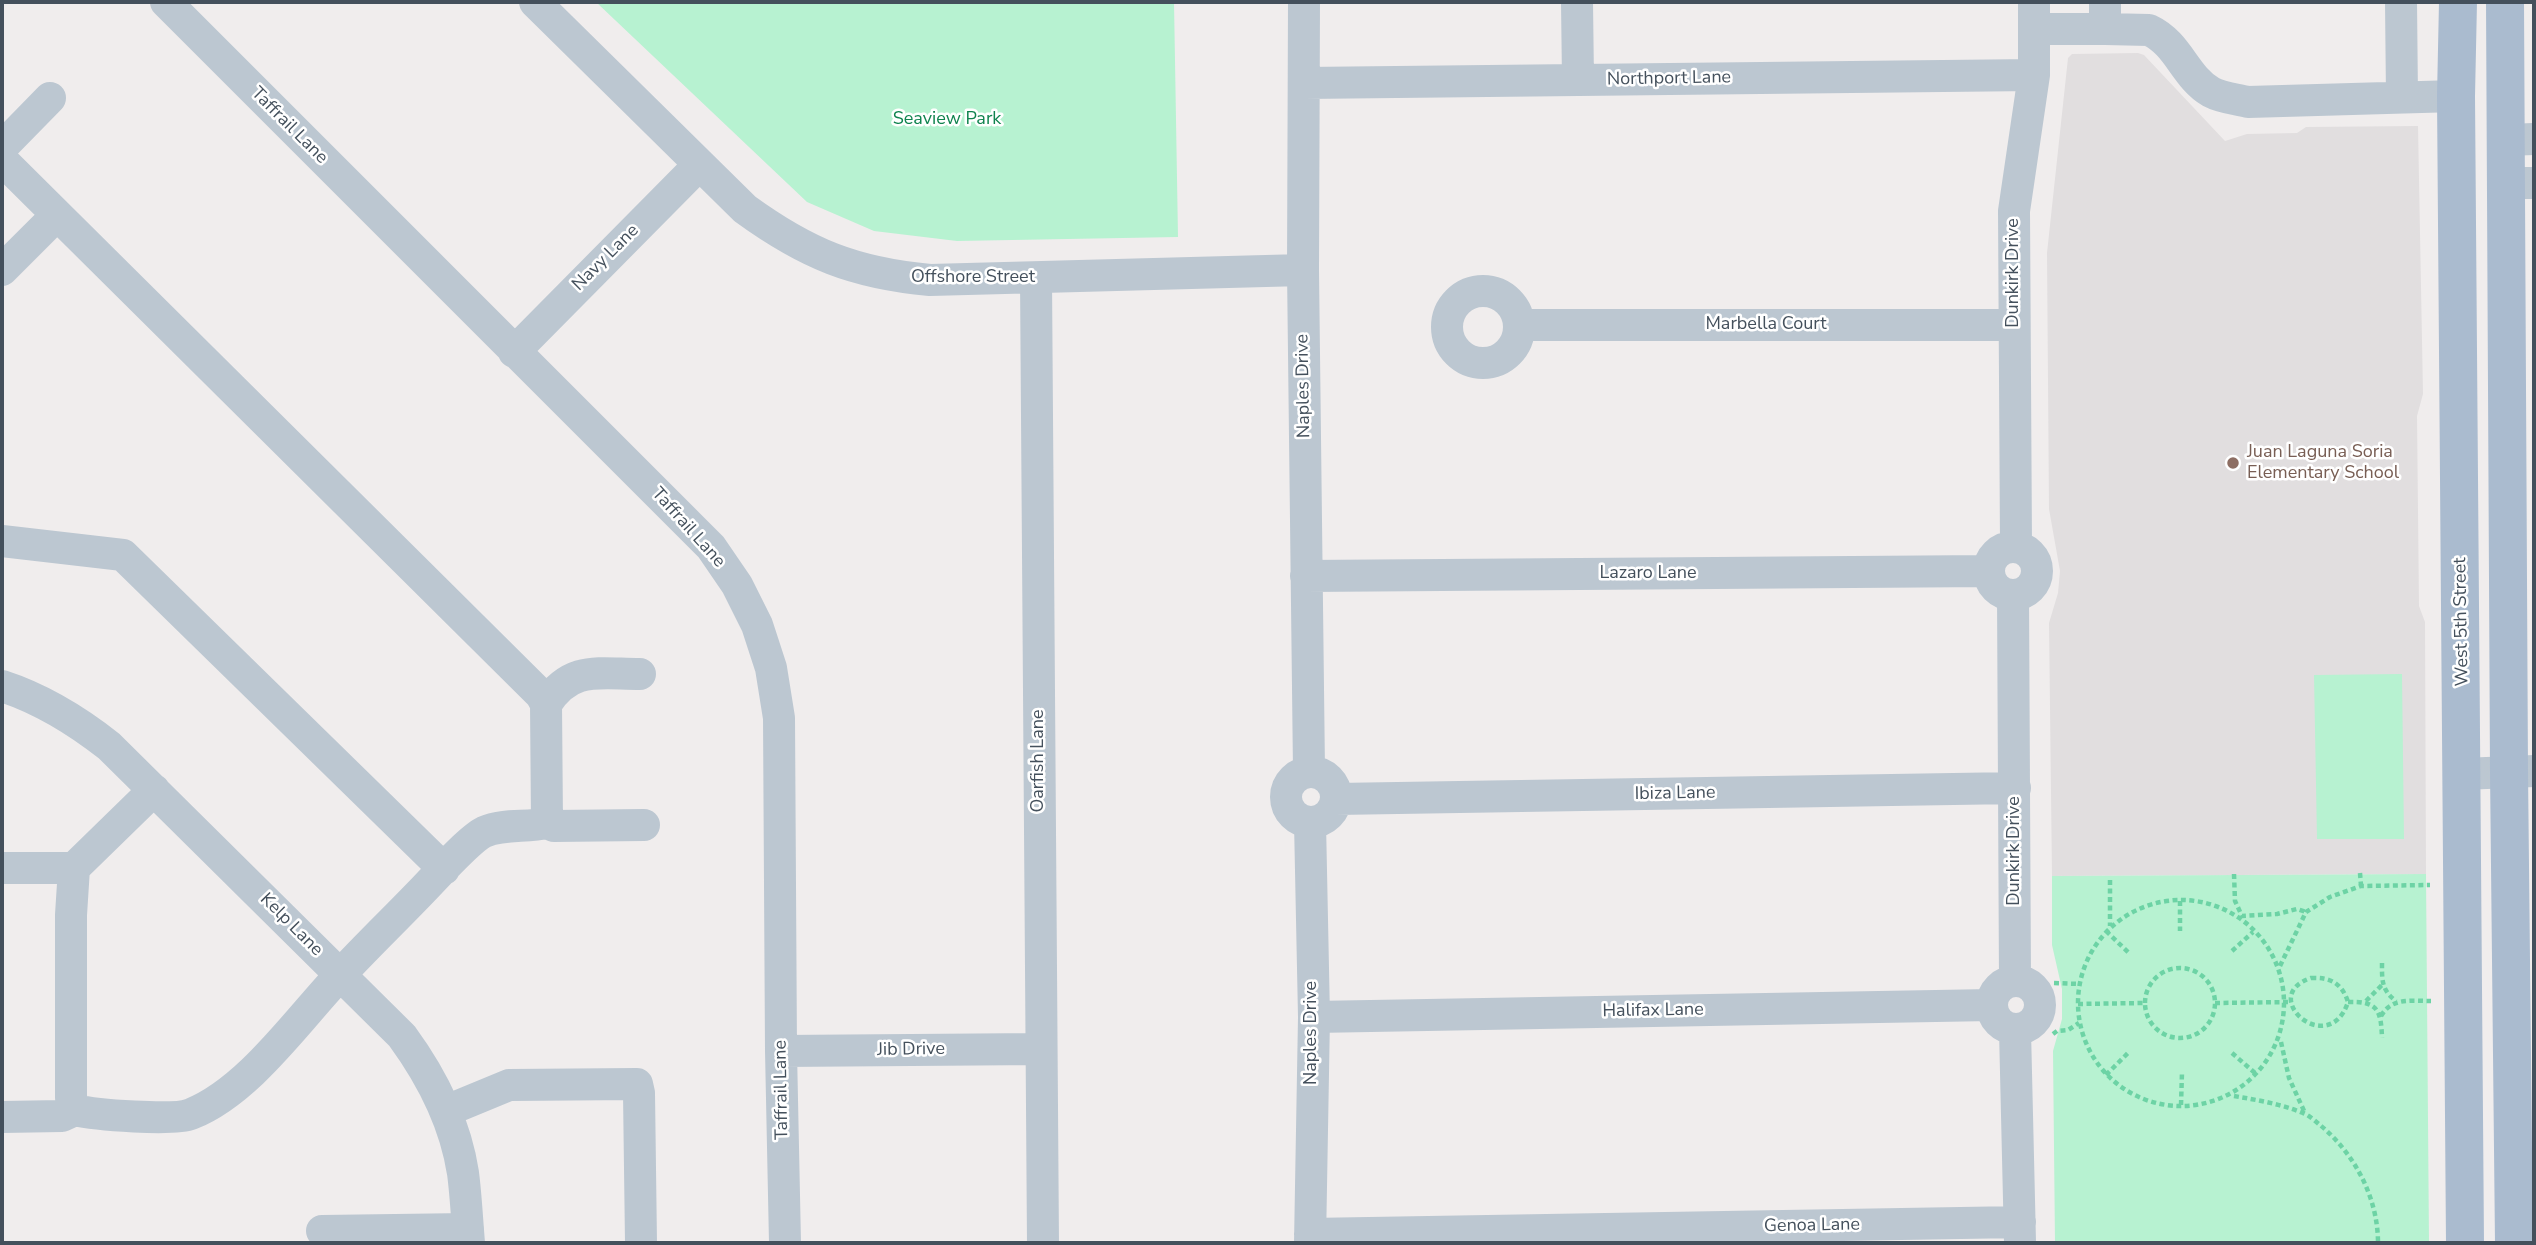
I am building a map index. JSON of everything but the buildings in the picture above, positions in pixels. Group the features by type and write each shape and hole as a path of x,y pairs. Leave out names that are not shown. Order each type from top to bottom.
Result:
{"main road":[{"name":"West 5th Street","path":"2458,2 2456,96 2465,1243"},
{"path":"2505,2 2520,139 2521,183 2523,1109 2520,1227"}],"street":[{"name":"Taffrail Lane","path":"166,2 514,352 683,517 711,547 737,584 757,625 771,668 779,718 785,1243"},
{"name":"Offshore Street","path":"536,2 698,165 746,209 778,233 818,254 856,268 895,277 930,280 1303,270"},
{"name":"Naples Drive","path":"1304,2 1303,270 1309,771"},
{"path":"1577,2 1578,80"},
{"path":"2401,2 2402,97"},
{"path":"2034,16 2105,15 2149,30 2176,50 2185,66 2209,91 2248,102 2456,96"},
{"name":"Dunkirk Drive","path":"2016,546 2014,211 2034,75 2034,16"},
{"name":"Northport Lane","path":"1305,83 2034,75"},
{"path":"2,147 50,98"},
{"path":"2,160 541,695 546,704 547,823"},
{"name":"Navy Lane","path":"514,352 698,165"},
{"path":"2,270 57,215"},
{"name":"Oarfish Lane","path":"1036,278 1043,1243"},
{"name":"Marbella Court","path":"1519,325 2014,325"},
{"path":"2,541 123,555 444,869"},
{"path":"2016,546 2030,552 2035,559 2037,575 2029,589 2013,595 1994,585 1989,571 1999,550 2016,546"},
{"name":"Lazaro Lane","path":"1306,576 1989,571"},
{"name":"Dunkirk Drive","path":"2013,595 2015,981"},
{"path":"546,704 556,688 580,674 640,674"},
{"name":"Kelp Lane","path":"2,687 42,702 77,722 109,746 401,1036 422,1064 446,1111 463,1172 469,1236"},
{"path":"1309,771 1317,772 1331,782 1336,799 1324,818 1310,822 1294,816 1286,802 1286,793 1293,778 1309,771"},
{"path":"2463,774 2521,771"},
{"name":"Ibiza Lane","path":"1336,799 2015,788"},
{"path":"75,1110 71,1098 71,915 74,868 153,790"},
{"name":"Naples Drive","path":"1310,822 1314,1017 1310,1239"},
{"path":"2,1116 62,1116 75,1110 99,1115 188,1116 222,1099 274,1049 341,974 444,869 483,833 512,825 535,826 547,823 554,826 644,825"},
{"path":"2,868 74,868"},
{"path":"2015,981 2030,985 2036,991 2040,1006 2035,1020 2022,1029 2015,1030 2007,1028 1996,1019 1992,1005 2001,986 2015,981"},
{"name":"Halifax Lane","path":"1314,1017 1992,1005"},
{"path":"2015,1030 2020,1233"},
{"name":"Jib Drive","path":"781,1051 1041,1049"},
{"path":"446,1111 509,1085 636,1084 639,1093 642,1243"},
{"path":"323,1231 469,1236"},
{"name":"Genoa Lane","path":"1310,1239 2020,1233"}],"path":[{"path":"2360,873 2361,886"},
{"path":"2234,874 2235,901 2242,916 2266,944 2280,967 2283,1002 2281,1041 2289,1078 2305,1113"},
{"path":"2110,880 2108,929 2130,954"},
{"path":"2280,967 2306,912 2330,897 2361,886 2430,885"},
{"path":"2180,901 2180,931"},
{"path":"2306,912 2297,909 2277,914 2242,916 2198,901 2159,904 2134,911 2108,929 2091,954 2080,984 2079,1023 2087,1047 2106,1075 2125,1090 2152,1101 2181,1105 2199,1104 2234,1096 2273,1103 2305,1113 2339,1142 2355,1163 2374,1210 2378,1243"},
{"path":"2232,951 2253,932"},
{"path":"2382,962 2382,985 2396,1001"},
{"path":"2179,967 2190,969 2208,982 2215,1003 2207,1025 2186,1038 2162,1034 2146,1015 2144,1003 2151,982 2168,969 2179,967"},
{"path":"2322,978 2339,985 2348,1002 2340,1018 2332,1023 2313,1025 2294,1013 2291,1002 2293,992 2303,981 2322,978"},
{"path":"2054,983 2080,984"},
{"path":"2365,1002 2382,985"},
{"path":"2381,1016 2389,1005 2396,1001 2431,1001"},
{"path":"2215,1003 2291,1002"},
{"path":"2348,1002 2365,1002 2373,1006 2381,1016 2382,1038"},
{"path":"2078,1004 2144,1003"},
{"path":"2053,1034 2068,1030 2079,1023"},
{"path":"2234,1096 2281,1041"},
{"path":"2106,1075 2128,1053"},
{"path":"2232,1054 2255,1073"},
{"path":"2181,1105 2182,1072"}],"shaded area":[{"name":"Juan Laguna Soria Elementary School","path":"2072,54 2144,55 2225,141 2247,134 2297,133 2306,127 2418,126 2423,394 2417,416 2419,606 2425,622 2426,874 2052,876 2049,623 2058,593 2060,571 2049,509 2047,253 2068,58"}],"green space":[{"name":"Seaview Park","path":"596,2 1174,2 1178,237 957,241 874,231 807,202"},
{"path":"2402,674 2404,839 2317,839 2314,675"},
{"path":"2426,874 2429,1243 2055,1243 2053,1051 2062,1019 2062,989 2052,945 2052,876"}],"place":[{"name":"Juan Laguna Soria Elementary School","path":"2233,463"}]}
